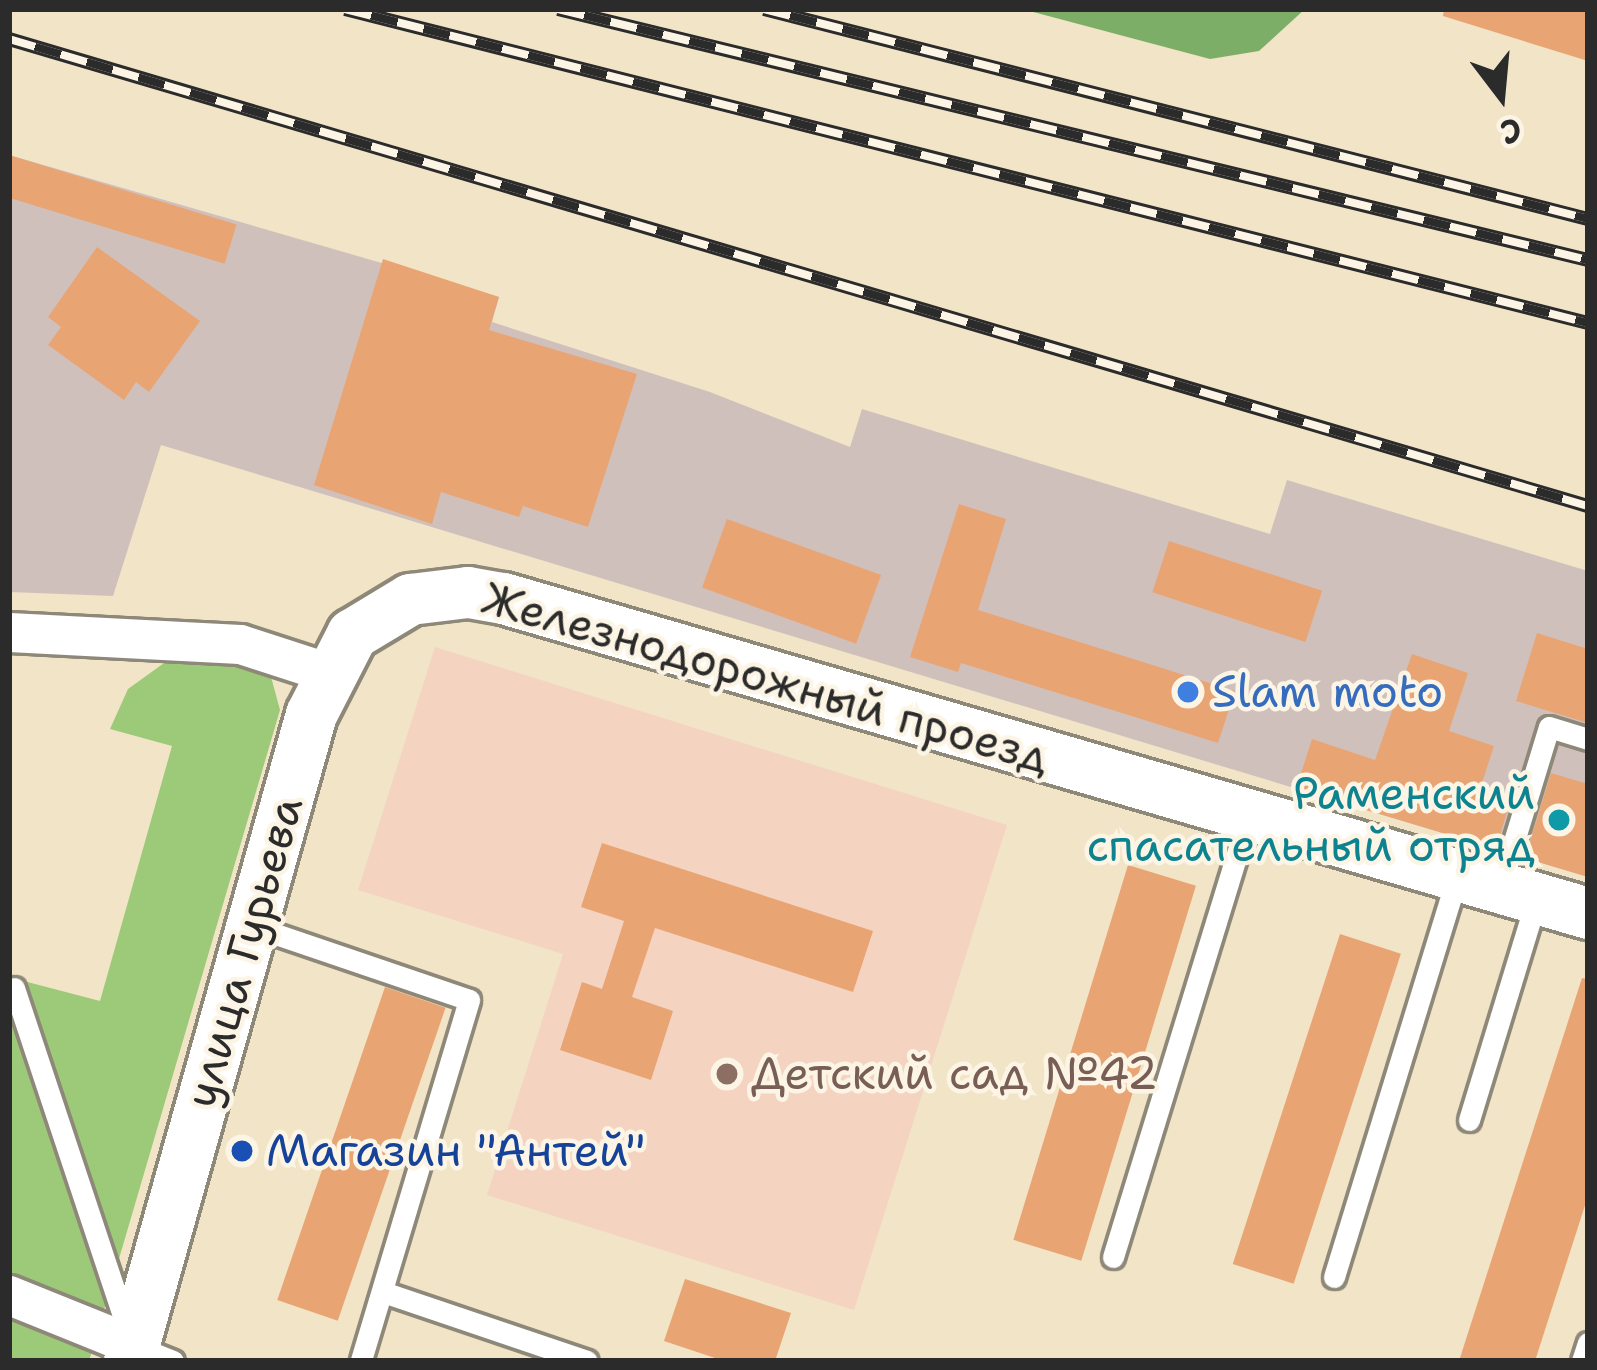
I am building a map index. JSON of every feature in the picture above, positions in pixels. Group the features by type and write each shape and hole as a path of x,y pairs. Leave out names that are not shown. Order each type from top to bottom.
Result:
{"street":[{"name":"улица Гурьева","path":"145,1356 252,926 329,673 363,624 428,595"},
{"name":"Железнодорожный проезд","path":"428,595 503,598 1588,913"},
{"path":"9,632 240,644 329,673"},
{"path":"9,1294 145,1356"}],"lane":[{"path":"1334,1277 1498,887 1549,727 1588,739"},
{"path":"1113,1257 1250,816"},
{"path":"1469,1120 1498,887"},
{"path":"252,926 470,1000 361,1361"},
{"path":"14,988 145,1356"},
{"path":"382,1292 587,1361"},
{"path":"1582,1361 1588,1343"}],"shaded area":[{"path":"9,155 499,297 492,322 710,392 850,447 862,409 1270,534 1287,480 1588,571 1588,877 161,445 113,596 9,592"},
{"name":"Детский сад №42","path":"435,647 1007,825 854,1310 487,1195 563,954 358,890"}],"green space":[{"path":"1022,9 1305,9 1259,51 1210,59"},
{"path":"171,658 234,658 270,673 280,710 89,1361 9,1361 9,986 16,979 100,1001 172,746 110,729 128,689"}],"building":[{"path":"1444,9 1588,9 1588,61 1443,16"},
{"path":"9,155 237,225 225,264 9,198"},
{"path":"97,247 200,321 149,392 136,382 124,400 48,345 61,327 48,317"},
{"path":"383,259 499,297 489,330 637,374 588,527 523,506 519,517 441,492 432,524 314,485"},
{"path":"959,504 1006,519 978,610 1235,691 1218,743 961,663 958,672 910,657"},
{"path":"727,519 881,575 856,644 702,588"},
{"path":"1169,541 1322,591 1305,642 1152,592"},
{"path":"1537,633 1588,649 1588,723 1516,701"},
{"path":"1412,654 1468,673 1449,731 1494,746 1478,795 1509,805 1496,849 1296,789 1312,739 1375,760"},
{"name":"Раменский спасательный отряд","path":"1551,773 1588,784 1588,877 1525,858"},
{"path":"602,843 873,931 853,992 655,928 632,997 673,1011 651,1080 560,1050 582,982 602,989 624,921 581,907"},
{"path":"1128,865 1196,886 1081,1261 1013,1240"},
{"path":"1340,934 1401,954 1294,1284 1233,1264"},
{"path":"1582,978 1588,979 1588,1196 1535,1361 1459,1361"},
{"path":"385,987 446,1008 338,1321 277,1300"},
{"path":"685,1279 791,1313 775,1361 724,1361 664,1341"}],"railway":[{"path":"345,9 1588,323"},
{"path":"558,9 1588,260"},
{"path":"764,9 1588,219"},
{"path":"9,39 1588,506"}],"place":[{"name":"Slam moto","path":"1188,692"},
{"name":"Раменский спасательный отряд","path":"1559,820"},
{"name":"Детский сад №42","path":"727,1074"},
{"name":"Магазин \"Антей\"","path":"242,1151"}]}
